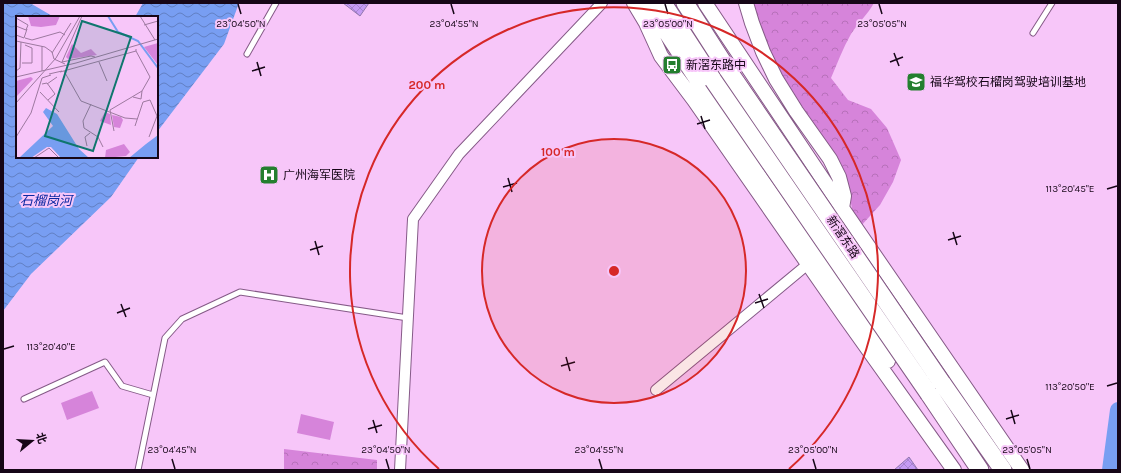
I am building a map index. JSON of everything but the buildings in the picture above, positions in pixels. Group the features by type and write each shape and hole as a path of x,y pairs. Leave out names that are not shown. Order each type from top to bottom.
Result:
{"highway":[{"name":"新滘东路","path":"663,3 713,80 930,394 980,470"},
{"name":"新滘东路","path":"685,3 728,70 1003,470"}],"main road":[{"path":"634,3 646,23 661,56 811,259 954,470"},
{"path":"646,3 788,216 811,259 828,274 964,470"},
{"path":"706,3 842,208 1022,470"},
{"path":"746,3 763,52 776,79 796,111 830,159 839,177 844,196 842,208 811,259"},
{"path":"788,216 801,220 814,221 823,217 827,212 830,197 823,178"},
{"path":"828,274 824,258 827,247 834,236 848,233 854,234 865,240"}],"street":[{"path":"400,470 413,219 459,154 602,3"},
{"path":"656,390 811,259"}],"lane":[{"path":"247,54 276,3"},
{"path":"1033,33 1052,3"},
{"path":"138,470 165,338 182,319 240,292 408,318"},
{"path":"24,399 104,362 122,386 153,395"}],"green space":[{"path":"752,3 874,3 851,34 831,78 848,100 871,109 887,128 901,160 893,182 880,205 860,227 854,218 849,194 796,104 767,49"},
{"path":"92,391 99,408 67,420 61,403"},
{"path":"301,414 334,422 330,440 297,433"},
{"path":"284,449 377,460 377,470 284,470"}],"water":[{"name":"石榴岗河","path":"3,3 30,3 52,16 16,16 16,158 138,158 111,197 31,274 3,311"},
{"path":"143,3 239,3 224,44 158,131 158,16 136,16"}],"waterway":[{"path":"1110,470 1118,410"}],"place":[{"name":"新滘东路中","path":"672,65"},
{"name":"福华驾校石榴岗驾驶培训基地","path":"916,82"},
{"name":"广州海军医院","path":"269,175"}]}
